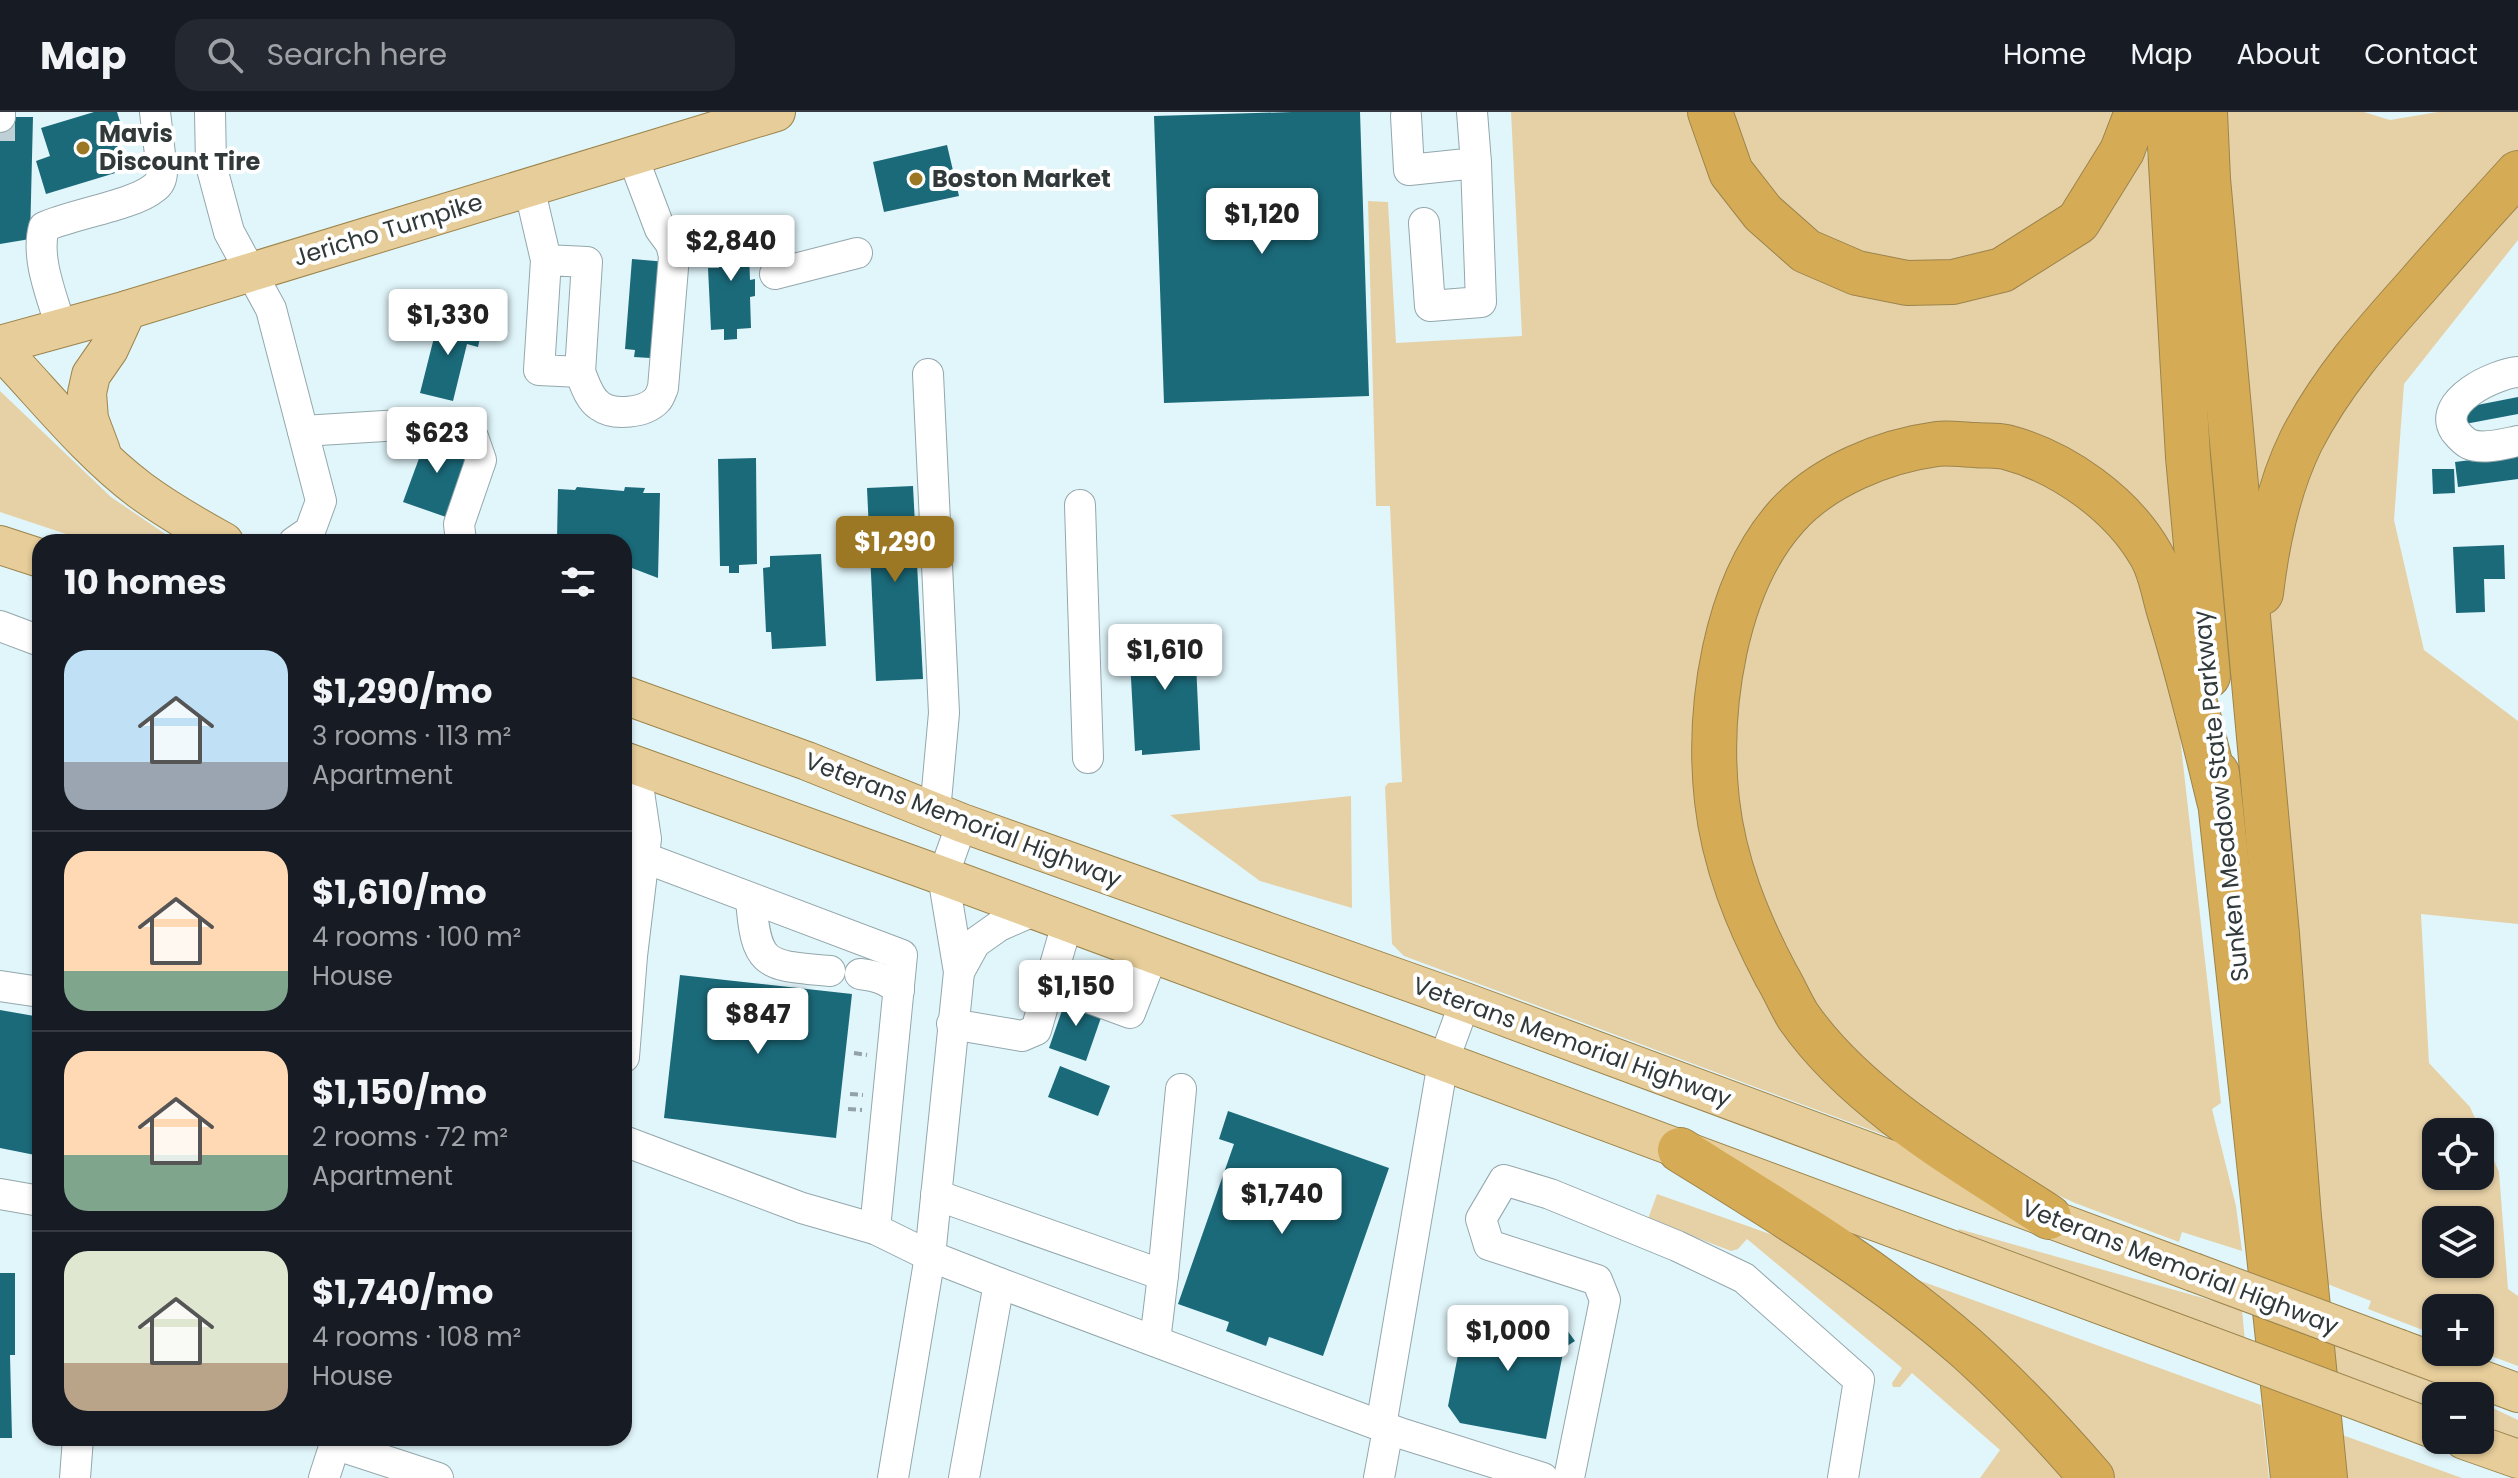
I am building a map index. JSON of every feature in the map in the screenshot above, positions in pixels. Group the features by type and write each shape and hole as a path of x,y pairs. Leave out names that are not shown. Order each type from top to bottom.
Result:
{"highway":[{"path":"1710,112 1731,172 1763,213 1806,251 1857,273 1907,283 1953,282 2002,270 2078,222 2122,151 2137,112"},
{"name":"Sunken Meadow State Parkway","path":"2168,112 2188,457 2219,800 2293,1478"},
{"name":"Sunken Meadow State Parkway","path":"2205,112 2209,194 2299,1217 2325,1478"},
{"path":"2252,663 2266,547 2300,443 2356,354 2518,173"},
{"path":"2049,1217 1951,1153 1852,1079 1798,1016 1742,905 1717,801 1716,749 1720,680 1734,615 1754,562 1787,515 1825,484 1874,460 1939,444 2004,447 2056,467 2092,490 2127,523 2152,557 2188,672 2219,800"},
{"path":"1680,1150 1781,1212 1878,1278 1964,1346 2032,1410 2092,1478"}],"main road":[{"name":"Jericho Turnpike","path":"0,347 776,112"},
{"path":"103,458 89,419 87,393 91,375 109,349 127,310"},
{"path":"0,347 103,458 138,489 209,534"},
{"path":"0,545 32,555"},
{"name":"Veterans Memorial Highway","path":"632,698 807,761 949,817 1465,1002 2049,1217 2518,1393"},
{"path":"632,764 943,876 2422,1425"},
{"path":"2494,1451 2518,1459"}],"street":[{"path":"61,328 43,261 40,240 44,227 61,219 137,198 154,188 161,179 162,171 155,112"},
{"path":"210,112 211,165 229,232 271,309 321,501 310,531 306,534"},
{"path":"1424,223 1430,306 1481,302 1472,112"},
{"path":"1406,116 1409,170 1476,163"},
{"path":"546,260 587,262 580,372 588,392 602,408 620,412 640,410 657,401 663,388 674,256 671,244 660,229 632,155"},
{"path":"529,187 546,260 539,370 580,372"},
{"path":"775,274 857,253"},
{"path":"2518,372 2480,383 2453,411 2451,425 2459,437 2470,445 2491,446 2518,441"},
{"path":"893,1478 930,1256 959,972 943,876 949,817 928,374"},
{"path":"303,431 433,423 473,437 481,460 459,524 460,534"},
{"path":"1080,505 1088,758"},
{"path":"0,626 32,638"},
{"path":"632,772 646,839 634,854 632,956"},
{"path":"634,854 902,955 875,1229"},
{"path":"751,899 754,934 767,960 781,966 830,971"},
{"path":"952,1024 1022,1036 1036,1030 1049,983 1050,917 999,926 975,943 959,972"},
{"path":"1049,983 1130,1013 1153,954"},
{"path":"860,974 877,976 899,990"},
{"path":"0,986 32,991"},
{"path":"1379,1478 1384,1428 1443,1062 1465,1002"},
{"path":"1155,1341 1181,1089"},
{"path":"632,1144 802,1208 875,1229 930,1256 999,1283 1384,1428 1543,1478"},
{"path":"1569,1478 1605,1300 1597,1280 1489,1245 1481,1219 1504,1180 1564,1200 1677,1246 1744,1278 1859,1380 1843,1478"},
{"path":"0,1194 32,1200"},
{"path":"936,1195 1163,1275"},
{"path":"964,1478 999,1283"},
{"path":"75,1478 77,1446"},
{"path":"324,1478 334,1446"},
{"path":"344,1446 388,1470 438,1478"}],"shaded area":[{"path":"1511,112 1701,112 1784,253 1999,284 2141,128 2155,191 2184,622 2050,452 1850,452 1723,610 1735,923 1911,1145 1404,956 1392,944 1385,787 1388,783 1402,782 1390,506 1376,506 1368,201 1388,202 1396,343 1522,336"},
{"path":"1726,112 2122,112 2070,213 1999,257 1893,270 1797,221 1736,152"},
{"path":"2217,112 2364,112 2390,120 2438,112 2518,112 2518,156 2347,354 2254,546"},
{"path":"2518,189 2518,240 2404,384 2394,520 2424,650 2518,721 2518,924 2421,914 2429,1063 2470,1107 2475,1118 2422,1118 2422,1190 2494,1190 2494,1161 2499,1172 2508,1289 2518,1296 2518,1366 2494,1357 2494,1294 2422,1294 2422,1330 2368,1309 2371,1301 2312,1278 2269,685 2270,603 2322,427"},
{"path":"0,391 111,497 165,534 66,534 0,512"},
{"path":"1889,464 2023,465 2091,500 2142,562 2170,647 2221,1103 2212,1109 2236,1206 2242,1251 2182,1232 2179,1242 2075,1203 1983,1161 1818,1024 1761,924 1736,828 1729,725 1746,622 1779,545 1827,499"},
{"path":"1351,796 1352,908 1260,881 1170,815"},
{"path":"1657,1194 1790,1241 1882,1301 2078,1478 1980,1478 2000,1450 1912,1373 1900,1387 1893,1387 1892,1383 1902,1368 1747,1239 1738,1249 1731,1251 1648,1219"},
{"path":"1959,1229 2242,1309 2245,1342 1957,1236"},
{"path":"1902,1274 2261,1405 2269,1478 2111,1478"},
{"path":"2326,1340 2441,1382 2422,1382 2422,1407 2329,1375"},
{"path":"2494,1409 2518,1420 2518,1440 2494,1432"},
{"path":"2334,1432 2462,1478 2340,1478"}],"building":[{"name":"Mavis Discount Tire","path":"94,112 117,112 125,137 116,140 125,170 46,194 36,161 50,156 41,128"},
{"path":"1360,112 1369,396 1164,403 1154,116"},
{"path":"0,117 33,117 30,239 0,244"},
{"name":"Boston Market","path":"947,145 959,196 884,212 873,162"},
{"path":"748,227 750,280 755,279 755,296 750,297 751,328 737,329 737,339 724,340 724,329 711,330 708,268 719,268 717,228"},
{"path":"632,259 667,262 660,351 651,351 650,358 634,357 635,350 625,349"},
{"path":"440,314 474,323 472,331 481,333 478,347 467,344 453,401 420,393"},
{"path":"2518,397 2518,414 2465,424 2462,408"},
{"path":"428,434 472,449 446,517 403,502"},
{"path":"2518,454 2518,479 2458,487 2455,462"},
{"path":"756,458 757,564 739,565 739,573 729,573 729,566 720,566 718,459"},
{"path":"2432,469 2454,469 2455,493 2433,494"},
{"path":"913,486 923,679 876,681 867,488"},
{"path":"577,487 624,491 625,487 645,488 643,493 660,493 658,578 632,568 632,534 557,534 558,489 575,490"},
{"path":"2504,545 2505,579 2484,579 2485,612 2456,613 2453,547"},
{"path":"821,554 826,646 772,649 771,632 766,632 763,568 770,567 770,556"},
{"path":"1190,624 1192,664 1196,663 1200,750 1142,755 1142,750 1135,751 1129,642 1150,641 1149,626"},
{"path":"680,975 852,994 836,1138 664,1118"},
{"path":"1067,996 1104,1009 1086,1061 1049,1048"},
{"path":"0,1010 32,1016 32,1154 0,1148"},
{"path":"1060,1066 1110,1086 1098,1116 1048,1097"},
{"path":"1228,1111 1389,1168 1323,1356 1269,1337 1266,1346 1226,1331 1229,1322 1178,1304 1234,1144 1219,1139"},
{"path":"0,1273 15,1273 15,1355 10,1355 12,1438 0,1438"},
{"path":"1467,1309 1545,1324 1556,1315 1575,1341 1564,1348 1546,1439 1460,1423 1448,1406"}],"tunnel":[{"path":"0,117 0,141"}],"place":[{"name":"Mavis Discount Tire","path":"83,148"},
{"name":"Boston Market","path":"916,179"}]}
